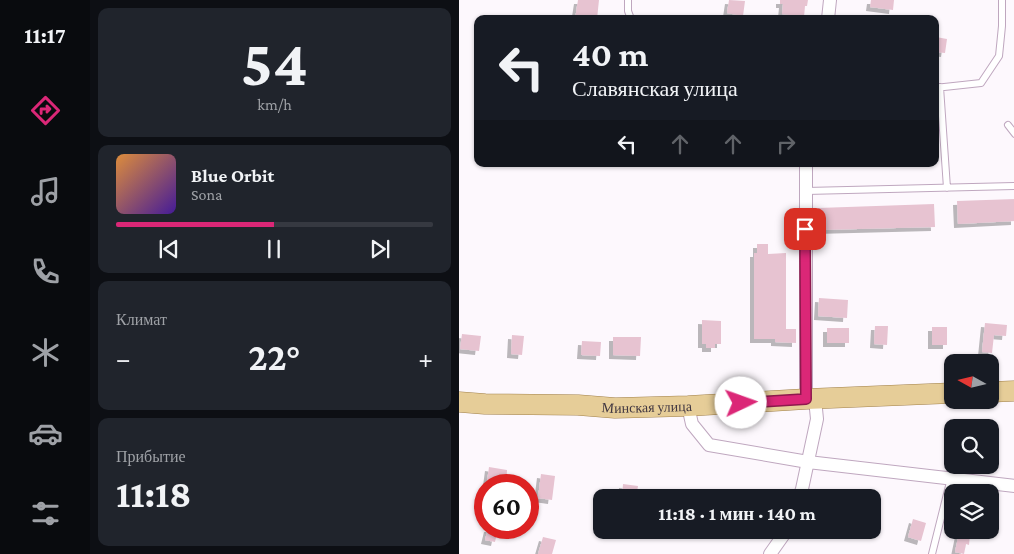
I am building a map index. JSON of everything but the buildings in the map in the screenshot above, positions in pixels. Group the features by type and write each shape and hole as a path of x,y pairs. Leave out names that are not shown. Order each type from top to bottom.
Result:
{"main road":[{"path":"999,392 1014,391"},
{"name":"Минская улица","path":"459,402 578,405 615,408 944,394"}],"street":[{"path":"828,15 830,0"},
{"path":"802,489 817,420 811,399 806,167"},
{"path":"688,406 691,424 709,445 807,462 1014,486"},
{"path":"770,554 781,539"}],"lane":[{"path":"628,0 630,15"},
{"path":"939,88 981,83 999,56 1003,26 1002,0"},
{"path":"939,99 947,188"},
{"path":"1008,124 1014,134"},
{"path":"805,192 1014,186"},
{"path":"932,554 951,478"}],"route":[{"path":"741,403 806,399 805,229"}]}
